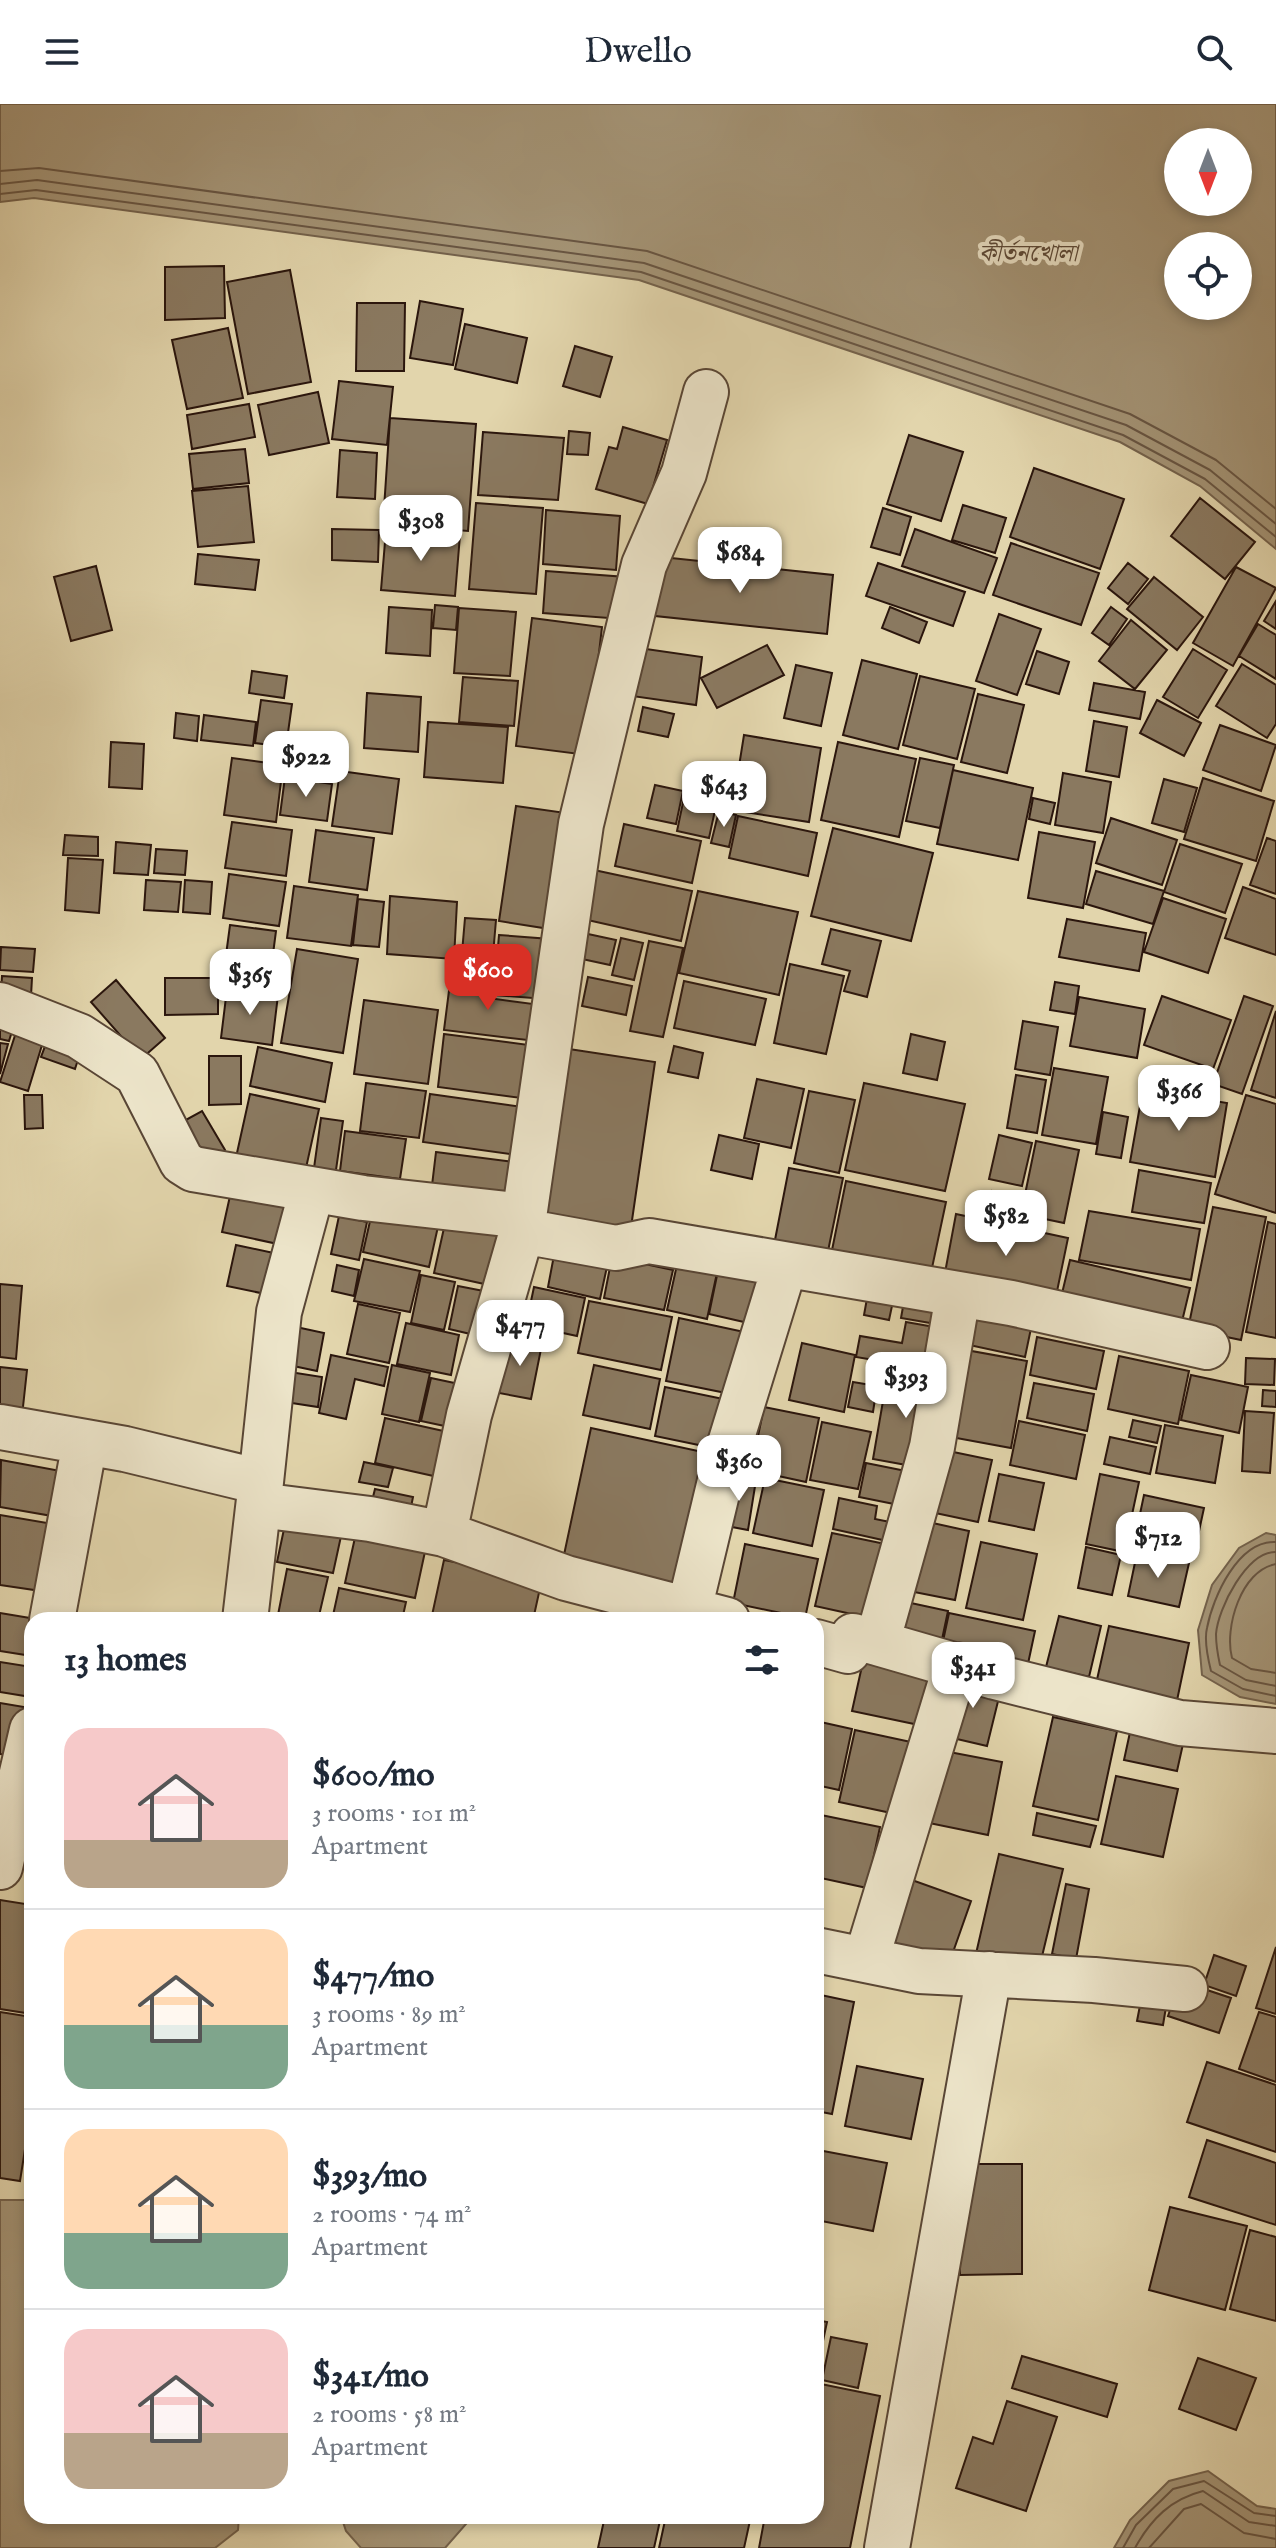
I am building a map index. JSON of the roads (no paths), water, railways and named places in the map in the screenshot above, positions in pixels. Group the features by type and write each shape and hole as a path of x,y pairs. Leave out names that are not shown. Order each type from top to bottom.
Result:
{"street":[{"path":"444,1534 469,1415 523,1224 581,824 644,565 684,473 706,392"},
{"path":"0,1005 79,1036 137,1074 182,1162 193,1169 523,1224 616,1248 649,1241 958,1295 1207,1347"},
{"path":"246,1612 279,1312 312,1190"},
{"path":"708,1612 725,1460 785,1265"},
{"path":"877,1643 932,1447 958,1295"},
{"path":"0,1427 85,1442 260,1494 444,1534 566,1578 693,1612"},
{"path":"53,1612 85,1442"},
{"path":"824,1644 848,1651 853,1636 1180,1723 1276,1731"},
{"path":"866,1960 956,1665"},
{"path":"0,1867 24,1764"},
{"path":"824,1952 919,1971 1185,1989"},
{"path":"887,2548 989,1974"}],"water":[{"name":"কীর্তনখোলা","path":"0,104 1276,104 1276,549 1200,486 1120,442 639,280 34,198 0,202"},
{"path":"1266,1533 1276,1535 1276,1704 1240,1697 1202,1675 1198,1630 1212,1585 1239,1548"},
{"path":"0,2200 24,2200 24,2524 238,2524 238,2530 215,2548 0,2548"},
{"path":"1208,2471 1257,2506 1276,2509 1276,2548 1114,2548 1130,2520 1169,2481"},
{"path":"344,2524 466,2524 445,2548 361,2548"}]}
